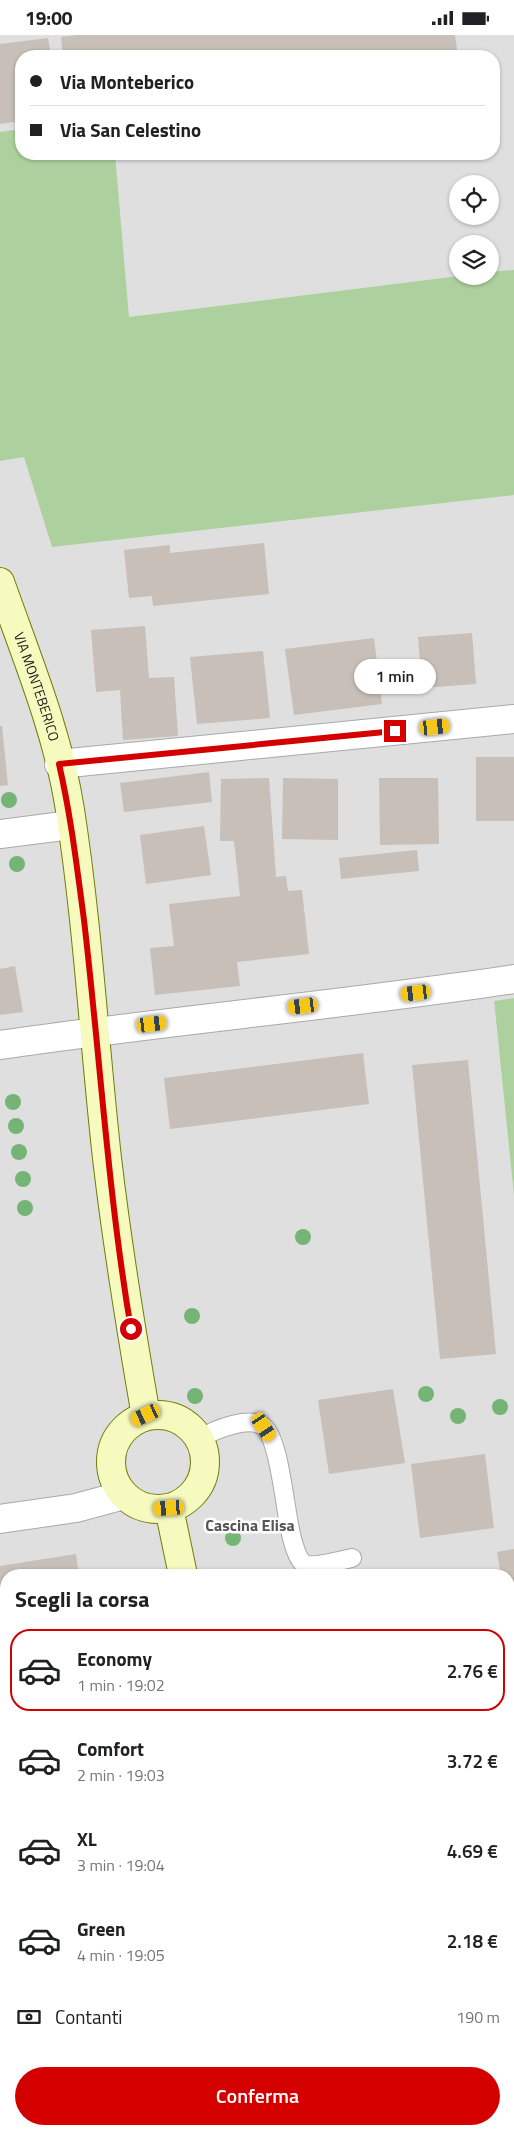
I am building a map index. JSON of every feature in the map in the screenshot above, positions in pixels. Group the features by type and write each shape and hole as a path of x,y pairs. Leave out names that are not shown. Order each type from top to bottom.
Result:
{"street":[{"name":"VIA MONTEBERICO","path":"2,594 55,743 72,825 96,1031 109,1168 128,1312 146,1415"},
{"path":"59,764 514,719"},
{"path":"0,833 72,825"},
{"path":"0,1045 96,1031 454,988 514,979"},
{"path":"146,1415 162,1415 177,1418 190,1426 200,1439 204,1450 204,1475 191,1497 181,1504 169,1508 152,1509 136,1505 124,1495 114,1481 110,1465 112,1449 119,1434 131,1423 146,1415"},
{"path":"0,1519 76,1508 124,1495"},
{"path":"169,1508 182,1569"}],"lane":[{"path":"200,1439 211,1432 242,1423 254,1423 264,1427 272,1438 290,1533 297,1554 303,1563 310,1565 352,1558"}],"shaded area":[{"name":"Cascina Elisa","path":"0,35 514,35 514,998 494,1001 514,1196 514,1569 0,1569"}],"green space":[{"path":"15,130 15,160 116,160 129,317 449,277 449,285 499,285 499,271 514,270 514,495 52,547 24,457 0,461 0,132"},
{"path":"514,998 514,1196 494,1001"}],"building":[{"path":"78,35 455,35 457,50 62,50 61,37"},
{"path":"48,38 50,50 15,50 15,122 0,124 0,44"},
{"path":"264,543 269,594 153,606 152,596 129,598 124,550 170,545 170,553"},
{"path":"145,626 149,678 174,677 178,736 123,740 120,690 96,692 91,630"},
{"path":"472,633 476,684 422,688 418,637"},
{"path":"374,638 382,704 294,715 285,649"},
{"path":"263,651 270,718 197,724 190,657"},
{"path":"0,726 2,726 8,785 0,786"},
{"path":"476,757 514,757 514,821 476,821"},
{"path":"209,772 212,802 124,812 120,783"},
{"path":"269,778 276,877 286,876 288,891 302,890 309,954 237,962 240,986 155,995 150,948 174,946 169,904 240,896 234,841 220,841 221,779"},
{"path":"283,778 338,779 338,840 282,839"},
{"path":"379,778 438,778 439,844 380,845"},
{"path":"204,826 211,875 146,884 140,835"},
{"path":"417,850 419,871 341,879 339,858"},
{"path":"15,966 23,1012 0,1015 0,969"},
{"path":"363,1053 369,1104 170,1129 164,1078"},
{"path":"468,1060 496,1354 440,1359 412,1065"},
{"path":"393,1389 405,1463 329,1474 318,1400"},
{"path":"485,1454 494,1528 420,1538 411,1464"},
{"path":"514,1549 514,1569 500,1569 497,1552"},
{"path":"76,1554 78,1569 0,1569 0,1566"}],"district":[{"name":"Cascina Elisa","path":"250,1525"}],"route":[{"path":"131,1329 107,1159 89,964 70,810 59,764 395,731"}]}
